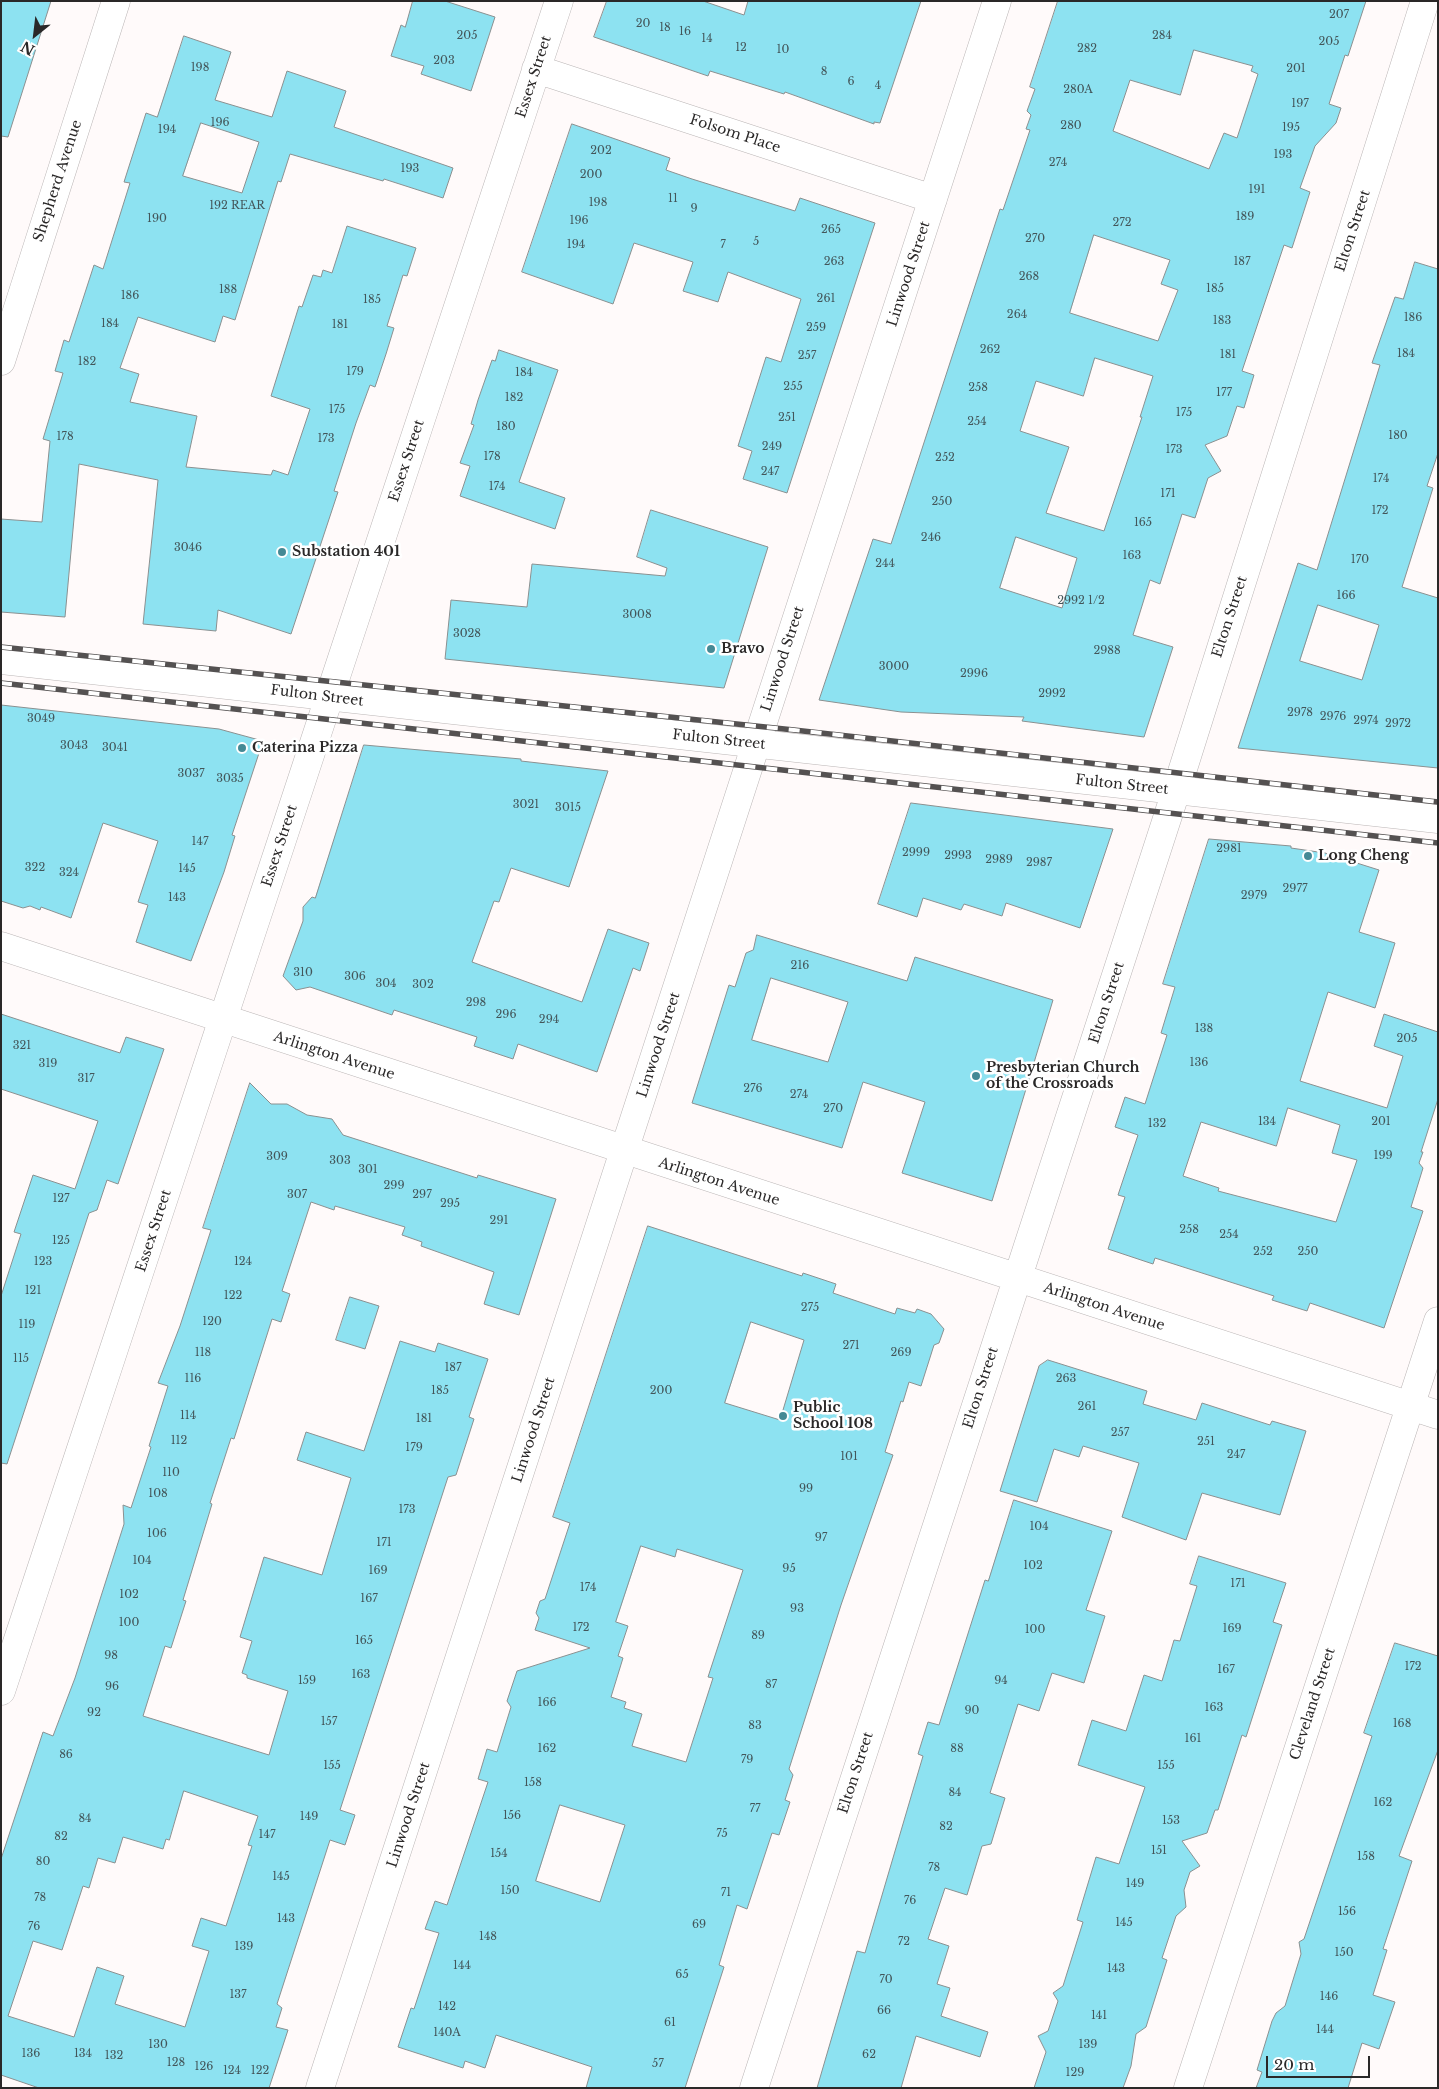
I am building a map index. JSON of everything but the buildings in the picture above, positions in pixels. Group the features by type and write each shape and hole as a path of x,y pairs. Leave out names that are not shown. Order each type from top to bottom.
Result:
{"street":[{"name":"Shepherd Avenue","path":"1,361 116,1"},
{"name":"Essex Street","path":"1,1691 559,1"},
{"name":"Linwood Street","path":"320,2088 997,1"},
{"name":"Elton Street","path":"754,2088 1176,791 1425,1"},
{"name":"Folsom Place","path":"536,69 933,199"},
{"name":"Fulton Street","path":"1,660 1438,820"},
{"name":"Arlington Avenue","path":"1,946 624,1151 1438,1415"},
{"name":"Cleveland Street","path":"1188,2088 1438,1321"}],"railway":[{"path":"1,647 794,730 1438,802"},
{"path":"1,683 1438,843"}],"place":[{"name":"Substation 401","path":"282,552"},
{"name":"Bravo","path":"711,649"},
{"name":"Caterina Pizza","path":"242,748"},
{"name":"Long Cheng","path":"1308,856"},
{"name":"Presbyterian Church of the Crossroads","path":"976,1076"},
{"name":"Public School 108","path":"783,1416"}]}
